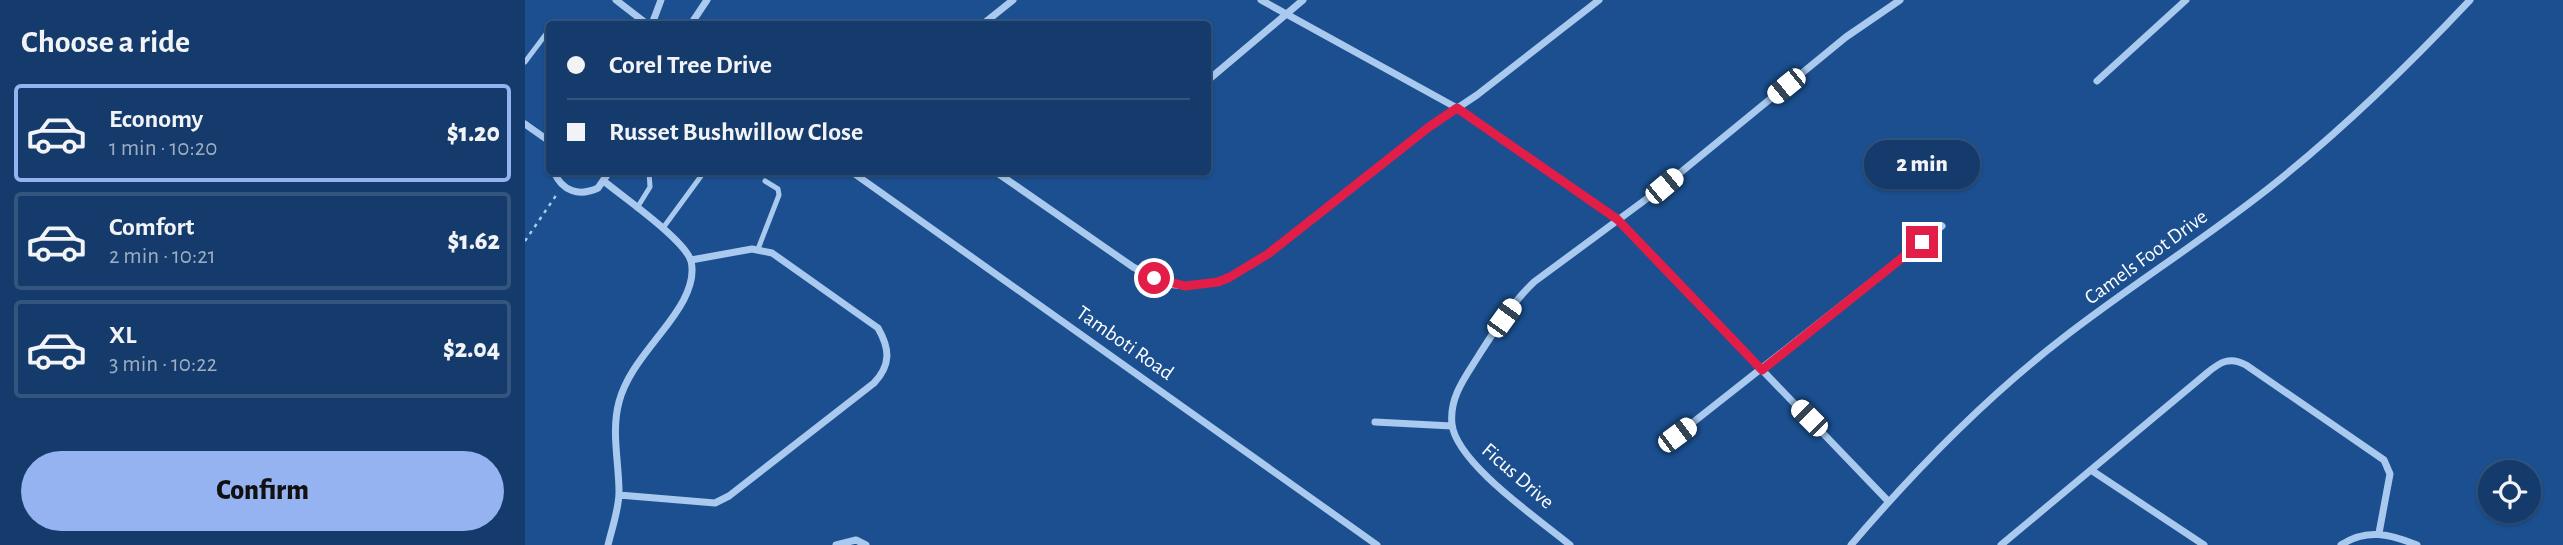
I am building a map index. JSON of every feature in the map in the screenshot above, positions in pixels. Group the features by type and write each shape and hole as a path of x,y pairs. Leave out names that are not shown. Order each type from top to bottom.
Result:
{"street":[{"path":"616,0 643,21"},
{"path":"653,21 661,0"},
{"path":"693,21 707,0"},
{"path":"987,21 1013,0"},
{"path":"1261,0 1457,108 1617,219 1888,501"},
{"path":"1211,78 1303,0"},
{"path":"1000,175 1133,267 1167,284 1205,285 1230,277 1268,254 1429,127 1599,0"},
{"path":"1375,422 1452,426 1454,399 1462,383 1517,301 1534,282 1664,186 1846,37 1900,0"},
{"path":"2097,81 2186,0"},
{"name":"Camels Foot Drive","path":"1851,545 1888,501 1977,411 2062,338 2201,240 2342,128 2468,1"},
{"path":"525,124 546,139"},
{"path":"556,175 562,186 580,193 589,192 605,182 608,175"},
{"name":"Tamboti Road","path":"856,175 1377,545"},
{"path":"605,182 663,228 691,260 691,273 680,307 636,366 618,405 616,430 619,495 608,545"},
{"path":"1677,435 1942,226"},
{"path":"619,495 715,503 729,496 874,383 885,368 888,351 879,328 789,264 758,249 691,260"},
{"path":"2000,545 2226,360 2238,360 2384,460 2389,467 2390,483 2379,533"},
{"name":"Ficus Drive","path":"1452,426 1468,458 1570,545"},
{"path":"2091,470 2204,545"},
{"path":"2341,545 2356,537 2379,533 2394,535 2417,545"},
{"path":"836,545 856,540 866,545"}],"lane":[{"path":"525,62 546,34"},
{"path":"637,208 650,187 649,175"},
{"path":"663,228 702,175"},
{"path":"758,249 779,195 778,189 765,181"}],"path":[{"path":"525,241 562,186"}],"route":[{"path":"1154,278 1167,284 1185,286 1205,285 1230,277 1268,254 1457,108 1617,219 1762,370 1922,242"}]}
